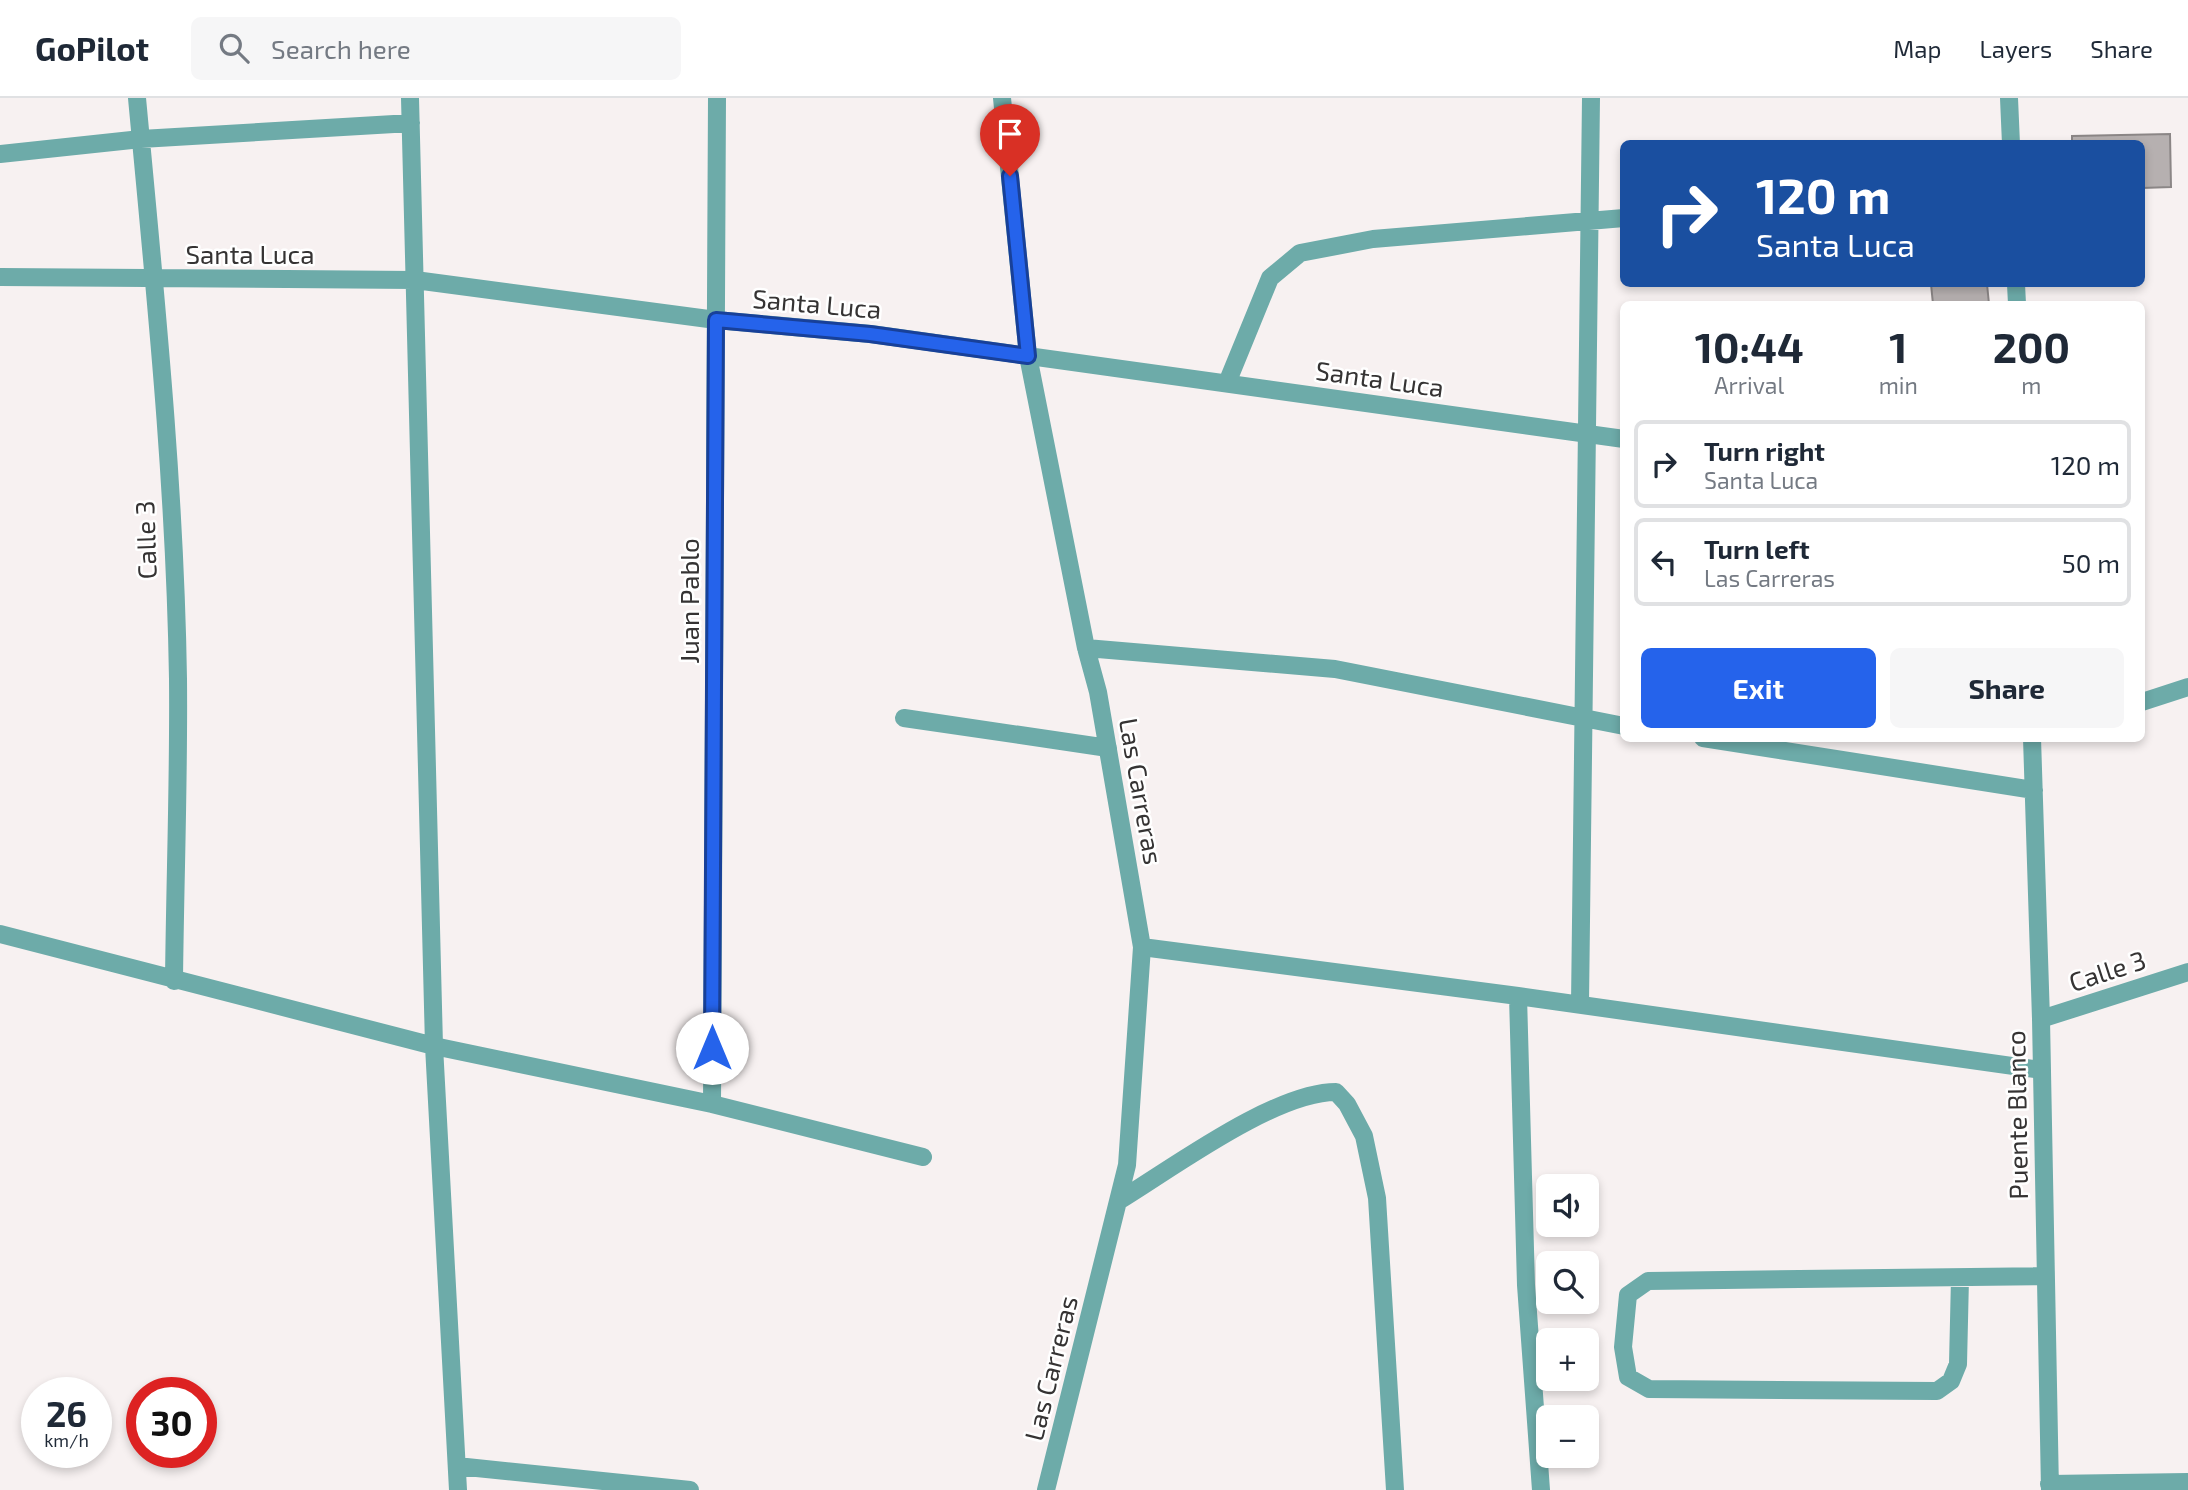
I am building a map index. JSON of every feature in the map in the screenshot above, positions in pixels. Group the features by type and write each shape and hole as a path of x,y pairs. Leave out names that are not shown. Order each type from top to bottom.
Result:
{"street":[{"name":"Calle 3","path":"137,98 156,279 167,426 178,679 174,981"},
{"path":"410,98 434,1046 458,1490"},
{"name":"Juan Pablo","path":"712,1104 717,98"},
{"name":"Las Carreras","path":"1002,98 1028,356 1086,648 1098,692 1142,947 1132,1123 1120,1200 1045,1490"},
{"path":"1580,1004 1591,98"},
{"path":"2009,98 2011,140"},
{"path":"0,154 141,139 411,123"},
{"path":"1227,383 1270,278 1300,253 1373,239 1620,218"},
{"name":"Santa Luca","path":"0,277 415,280 716,320 870,334 1620,438"},
{"path":"1086,648 1335,669 1620,725"},
{"path":"2145,701 2188,687"},
{"path":"904,718 1108,748"},
{"path":"1728,742 2034,790"},
{"name":"Puente Blanco","path":"2033,742 2050,1487"},
{"path":"0,934 434,1046 712,1104 923,1157"},
{"path":"1142,947 1580,1004 2041,1070"},
{"name":"Calle 3","path":"2041,1019 2188,972"},
{"path":"1518,996 1526,1285 1541,1490"},
{"path":"1120,1200 1252,1119 1318,1092 1336,1092 1347,1104 1364,1136 1377,1198 1395,1490"},
{"path":"1960,1278 1958,1364 1951,1381 1937,1391 1649,1389 1628,1377 1623,1347 1628,1295 1648,1281 2044,1276"},
{"path":"457,1466 690,1490"},
{"path":"2050,1487 2188,1482"}],"building":[{"path":"2170,134 2171,187 2145,188 2145,140 2072,140 2072,136"},
{"path":"1931,287 1987,287 1989,301 1933,301"}],"route":[{"path":"712,1048 716,320 870,334 1028,356 1010,176"}]}
